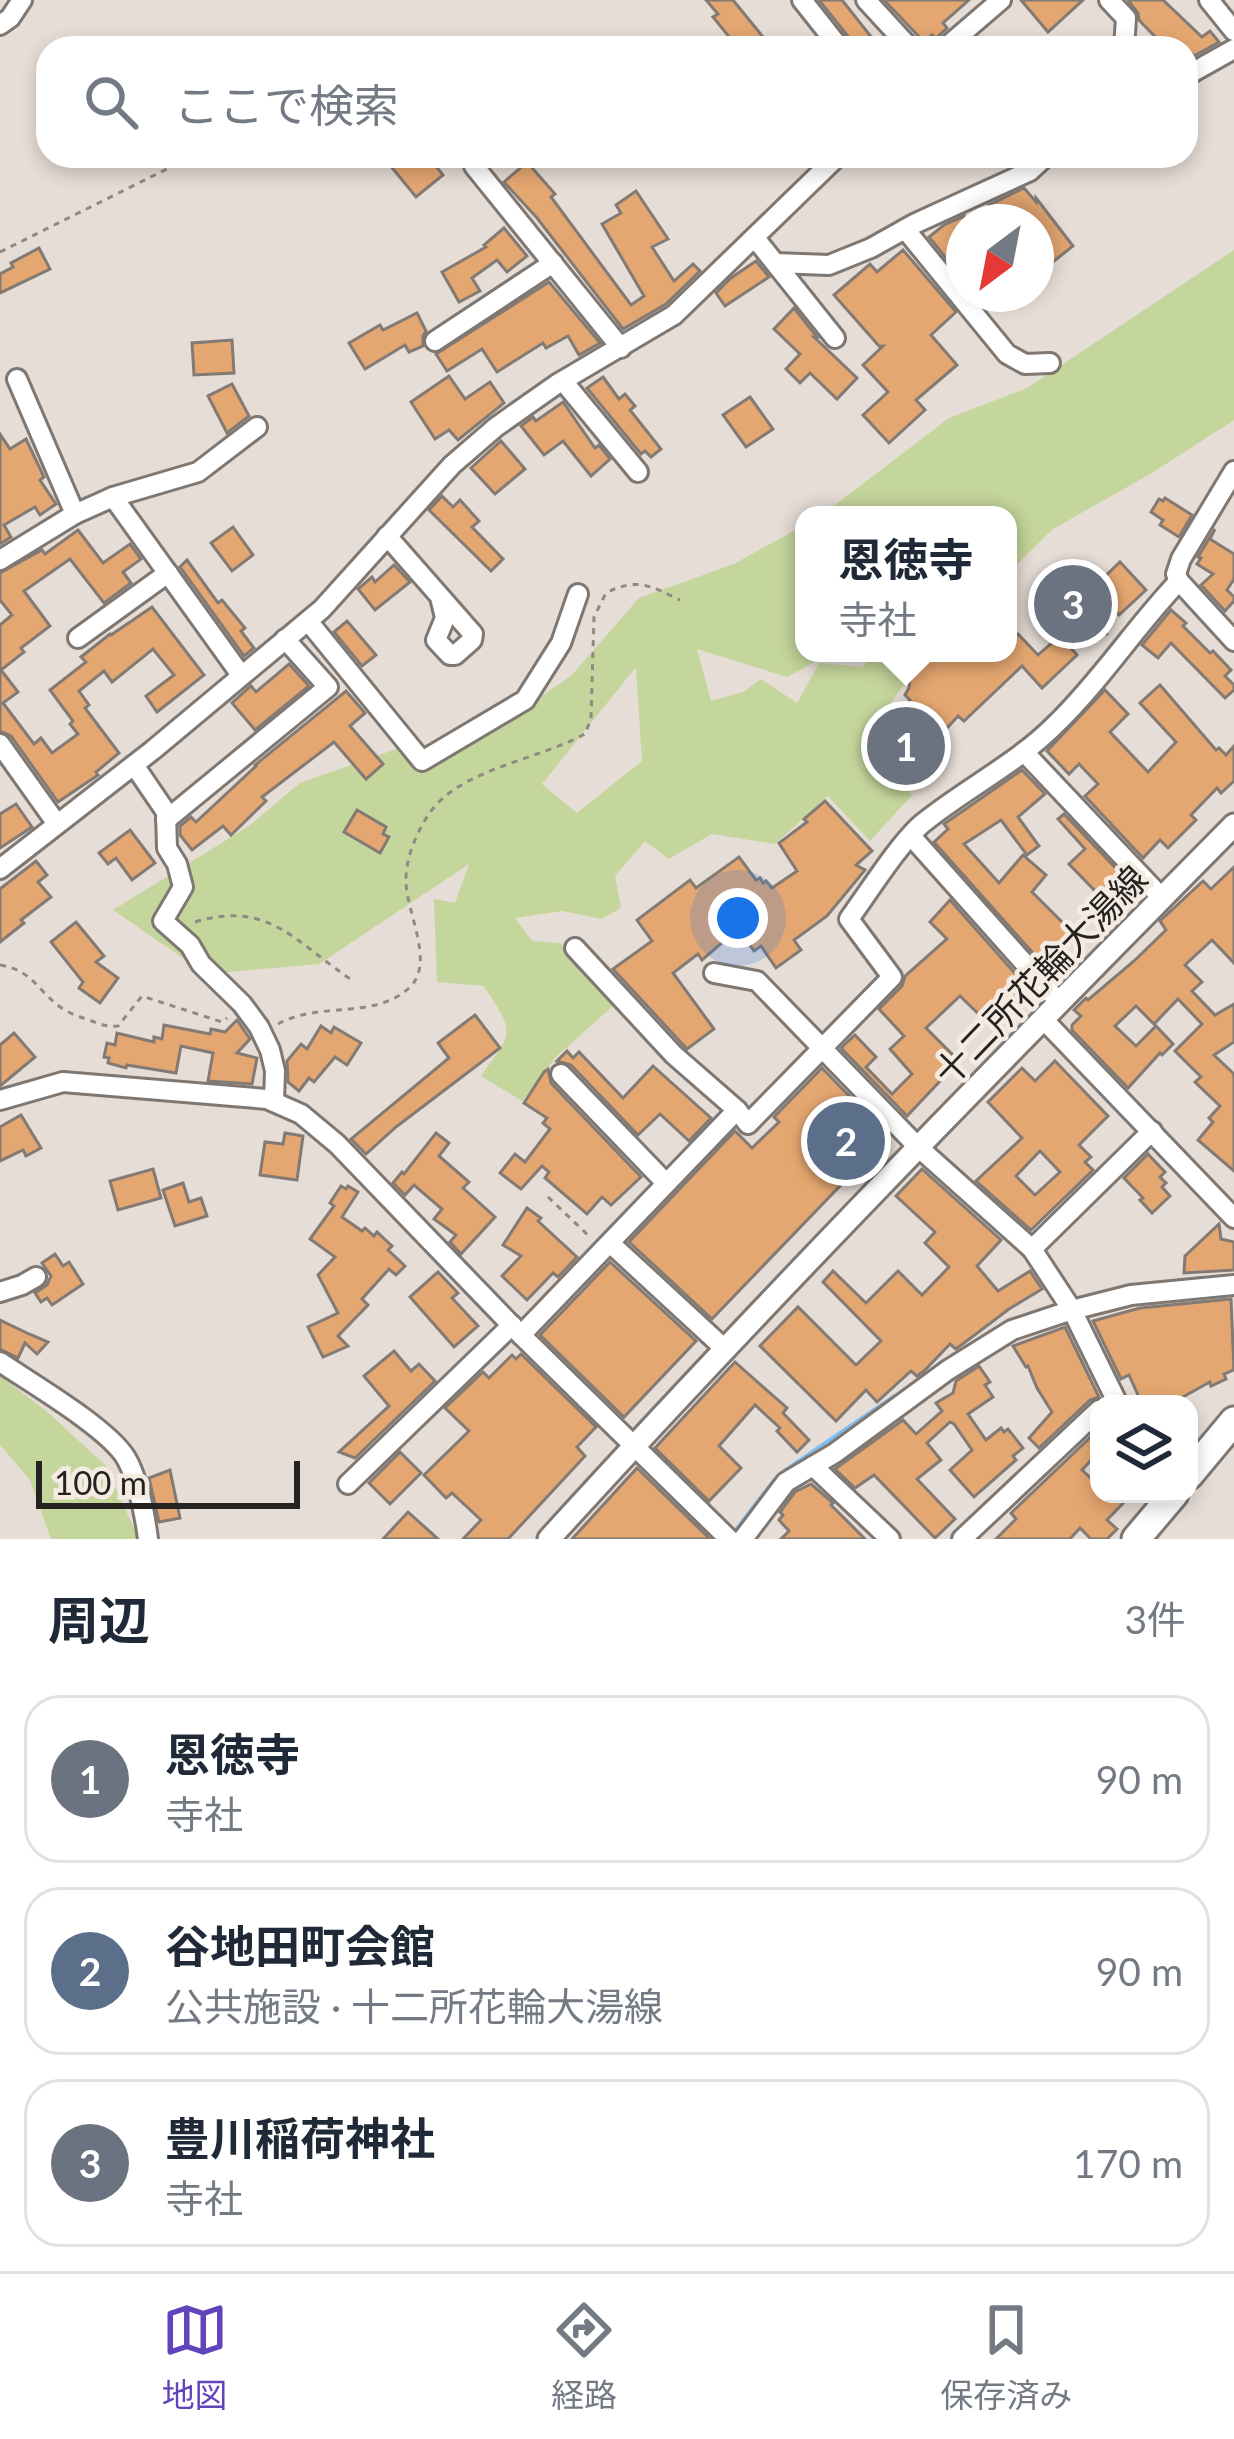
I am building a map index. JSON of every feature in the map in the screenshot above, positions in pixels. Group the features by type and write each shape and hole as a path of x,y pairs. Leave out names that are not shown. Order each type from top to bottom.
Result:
{"highway":[{"path":"1198,1463 1234,1420"},
{"path":"1136,1539 1165,1503"}],"main road":[{"name":"十二所花輪大湯線","path":"549,1539 918,1147 1162,898 1231,836"}],"street":[{"path":"0,25 22,0"},
{"path":"802,0 831,36"},
{"path":"866,0 899,36"},
{"path":"964,36 1001,0"},
{"path":"1109,0 1126,18 1125,36"},
{"path":"1209,0 1234,31"},
{"path":"1198,69 1234,49"},
{"path":"476,168 621,348"},
{"path":"0,868 134,765 322,609 452,464 563,381 674,315 826,168"},
{"path":"775,263 829,265 1033,168"},
{"path":"905,229 1007,354 1025,364 1050,363"},
{"path":"755,238 835,338"},
{"path":"435,341 553,263"},
{"path":"17,379 75,514"},
{"path":"563,381 638,472"},
{"path":"0,560 75,514 113,497 198,472 256,428"},
{"path":"1234,471 1176,574 1234,641"},
{"path":"113,497 241,675"},
{"path":"387,536 440,597"},
{"path":"78,638 168,574"},
{"path":"575,947 674,1055 748,1124 892,977 849,919 911,836 1056,724 1179,581"},
{"path":"308,620 422,761 525,700 561,643 578,594"},
{"path":"166,820 328,687 285,639"},
{"path":"0,744 57,824"},
{"path":"1024,752 1162,898"},
{"path":"134,765 166,812 167,848 184,887 164,921 242,1004 264,1038 275,1071 274,1102"},
{"path":"911,836 1152,1131 1234,1218"},
{"path":"714,973 757,981 918,1147 1032,1250 1072,1310 1105,1395"},
{"path":"562,1074 665,1182"},
{"path":"0,1100 64,1082 267,1099 301,1114 337,1144 725,1535"},
{"path":"348,1484 610,1243 737,1110"},
{"path":"1032,1250 1152,1131"},
{"path":"610,1243 726,1349"},
{"path":"0,1292 36,1277"},
{"path":"742,1539 787,1481 835,1454 948,1370 1012,1330 1131,1295 1234,1285"},
{"path":"0,1362 97,1428 125,1458 148,1539"},
{"path":"962,1539 1090,1421"},
{"path":"813,1466 890,1539"}],"path":[{"path":"0,252 169,168"},
{"path":"264,1038 294,1016 391,1001 412,986 418,977 419,944 405,876 415,841 431,812 438,802 487,772 585,734 591,719 594,616 606,593 630,584 647,584 680,600"},
{"path":"1086,616 1123,648"},
{"path":"170,930 221,914 255,916 295,935 320,959 356,982"},
{"path":"0,965 14,967 36,981 67,1012 109,1027 118,1026 142,997 222,1022 242,1004"},
{"path":"548,1197 586,1233"}],"green space":[{"path":"1234,250 1234,420 1053,529 1017,564 1017,506 834,506 949,418 1027,388"},
{"path":"795,530 795,662 814,662 787,677 697,649 711,701 743,692 761,679 797,703 819,663 862,667 867,662 920,662 862,744 912,795 870,841 828,796 775,844 712,834 669,859 645,841 615,876 621,908 602,919 562,911 515,918 532,941 560,943 614,1005 555,1058 522,1101 481,1076 506,1032 484,986 437,982 434,899 455,903 469,864 319,964 206,974 113,910 249,826 300,783 399,748 479,738 571,676 639,598 734,564","holes":["636,667 642,761 577,813 542,784"]},
{"path":"0,1376 105,1465 139,1539 51,1539 30,1480 0,1445"}],"building":[{"path":"706,0 733,0 762,36 728,36 713,17 718,14"},
{"path":"819,0 842,0 870,36 848,36"},
{"path":"884,0 969,0 943,23 947,28 938,36 918,36"},
{"path":"1021,0 1083,0 1048,32"},
{"path":"1128,0 1163,0 1202,37 1210,31 1219,42 1198,54 1198,36 1154,36"},
{"path":"392,168 437,168 443,175 416,197"},
{"path":"520,168 532,168 631,305 644,296 602,224 621,213 616,205 636,191 668,239 652,247 674,281 693,264 700,271 666,304 623,329 504,182"},
{"path":"1024,188 1041,204 991,204"},
{"path":"1054,221 1073,246 1054,261"},
{"path":"946,224 946,258 929,237"},
{"path":"504,228 527,256 507,272 497,260 472,278 480,291 459,302 442,272 486,247"},
{"path":"39,248 50,269 0,293 0,274"},
{"path":"903,250 946,300 946,312 956,312 931,335 957,365 916,400 925,410 889,443 863,415 888,392 863,365 883,346 834,295 870,264 877,272"},
{"path":"756,261 769,277 725,306 716,293"},
{"path":"549,282 600,343 579,355 568,336 546,348 543,343 497,372 482,349 447,371 436,354"},
{"path":"794,308 814,337 857,378 837,399 810,373 800,383 786,369 800,354 774,329"},
{"path":"417,313 426,331 423,346 409,352 405,345 365,369 349,343 380,325 383,330"},
{"path":"232,340 234,373 194,375 192,343"},
{"path":"449,376 465,399 490,382 504,403 458,440 449,430 435,439 411,402"},
{"path":"603,377 619,399 625,394 635,406 630,410 661,449 651,457 645,451 641,454 587,388"},
{"path":"232,384 249,416 227,433 208,396"},
{"path":"750,397 773,429 746,447 723,415"},
{"path":"563,402 595,448 599,445 610,459 591,476 563,441 544,455 521,426"},
{"path":"0,434 10,449 26,439 44,477 40,480 56,504 40,515 35,507 4,525 11,537 0,544"},
{"path":"501,441 525,469 495,494 471,468"},
{"path":"442,496 453,507 460,500 479,521 472,527 503,559 491,571 429,510"},
{"path":"1165,498 1192,515 1179,537 1160,525 1163,520 1151,512"},
{"path":"233,527 253,555 232,571 211,543"},
{"path":"1215,529 1210,539 1234,554 1234,579 1227,590 1234,601 1225,611 1201,585 1213,574 1197,564"},
{"path":"78,530 103,563 130,544 141,559 123,572 131,583 104,603 70,559 24,591 50,626 1,670 18,692 3,703 34,744 41,738 52,753 78,734 50,690 86,662 81,657 152,607 204,675 157,712 146,696 174,675 153,649 112,682 104,671 79,691 89,705 85,708 119,753 98,775 58,802 11,736 0,731 0,625 12,615 0,600 0,573 42,550 45,554"},
{"path":"187,560 218,603 222,600 245,628 241,631 254,648 244,656 180,567"},
{"path":"1120,562 1146,590 1119,615 1096,595 1078,613 1064,599 1085,577 1094,587"},
{"path":"394,565 410,582 375,610 358,589 372,577 375,582"},
{"path":"1171,610 1231,670 1225,676 1234,690 1225,698 1171,643 1158,658 1142,645"},
{"path":"347,621 376,655 362,666 334,632"},
{"path":"1017,635 1038,655 1060,636 1077,655 1042,688 1022,666 964,721 958,716 937,739 944,745 909,783 868,746 910,700 905,695 911,672 921,662 1017,662"},
{"path":"289,664 309,686 255,730 232,703 251,686 256,692"},
{"path":"1160,685 1216,750 1226,755 1234,746 1234,781 1221,793 1217,788 1191,815 1196,820 1168,848 1160,840 1143,858 1085,796 1098,784 1079,764 1069,774 1047,751 1105,690 1128,714 1110,732 1148,772 1176,742 1140,703"},
{"path":"346,691 365,713 350,726 383,764 366,779 334,742 262,797 266,801 231,835 223,826 192,850 180,835 180,826 191,817 196,822 255,765"},
{"path":"1022,770 1045,794 1018,817 1039,846 1027,855 1001,820 964,844 999,883 1023,855 1046,875 1032,892 1071,931 1058,943 1067,953 1049,971 934,842 948,829 944,824"},
{"path":"825,801 872,851 856,865 865,870 827,916 794,940 801,950 776,968 761,946 754,951 738,929 702,960 698,954 673,973 714,1029 687,1049 613,969 652,941 637,920 690,880 696,888 739,857 756,880 772,888 797,871 779,843"},
{"path":"16,804 32,827 0,848 0,814"},
{"path":"357,810 386,827 383,834 389,837 380,853 344,832"},
{"path":"1064,814 1127,880 1100,896 1069,864 1085,849 1058,819"},
{"path":"130,830 155,863 132,880 116,858 108,864 99,853"},
{"path":"36,861 47,875 38,882 51,897 0,942 0,889"},
{"path":"1234,867 1234,963 1212,940 1185,965 1202,982 1192,991 1215,1015 1234,1004 1234,1042 1214,1055 1234,1074 1234,1171 1198,1140 1220,1106 1195,1082 1201,1077 1175,1051 1202,1024 1178,999 1154,1024 1136,1006 1115,1026 1136,1046 1156,1026 1173,1044 1128,1088 1072,1025 1081,1016 1074,1010 1166,930 1160,921 1203,881 1211,889"},
{"path":"950,900 1028,988 992,1027 960,996 926,1028 959,1061 907,1116 841,1048 855,1035 876,1057 866,1067 892,1094 912,1074 890,1049 904,1036 879,1009 902,986 905,976 947,939 930,922"},
{"path":"76,922 104,956 96,962 118,978 100,1003 79,988 83,982 51,942"},
{"path":"475,1015 500,1048 366,1154 351,1139 449,1058 438,1043"},
{"path":"237,1020 250,1039 237,1053 257,1058 252,1084 208,1081 213,1053 181,1046 176,1073 126,1068 104,1057 107,1043 115,1045 117,1033 154,1042 154,1037 162,1039 164,1025 210,1034 211,1029 225,1032"},
{"path":"321,1026 331,1033 334,1027 361,1043 347,1065 335,1057 314,1082 309,1078 299,1091 288,1082 287,1061 301,1044 307,1049"},
{"path":"14,1033 35,1057 0,1086 0,1045"},
{"path":"567,1051 573,1058 579,1052 623,1098 653,1066 711,1118 689,1141 660,1114 638,1135 571,1065 557,1061"},
{"path":"1055,1061 1108,1116 1079,1145 1091,1157 1085,1162 1093,1170 1031,1230 976,1181 1022,1138 988,1102 1022,1068 1035,1081","holes":["1040,1151 1060,1172 1035,1195 1016,1176"]},
{"path":"822,1068 888,1136 712,1319 629,1242 735,1131 752,1148 779,1122 774,1117"},
{"path":"548,1069 551,1083 641,1177 611,1205 602,1197 587,1214 545,1178 549,1172 542,1166 521,1189 500,1173 515,1154 525,1162 550,1129 543,1123 547,1118 524,1103"},
{"path":"21,1115 41,1148 0,1161 0,1127"},
{"path":"285,1133 303,1136 297,1180 260,1175 265,1142 283,1144"},
{"path":"436,1133 449,1143 439,1156 469,1182 463,1188 495,1217 461,1254 450,1242 456,1235 434,1219 442,1209 414,1185 405,1195 393,1183"},
{"path":"1148,1154 1165,1172 1160,1177 1166,1183 1162,1187 1170,1196 1152,1213 1124,1178"},
{"path":"153,1169 161,1198 118,1210 110,1181"},
{"path":"922,1169 1001,1240 977,1266 998,1291 1030,1271 1042,1289 956,1349 950,1344 924,1371 917,1376 911,1371 877,1402 866,1390 836,1421 760,1346 798,1307 856,1365 881,1341 823,1282 833,1271 866,1303 898,1271 922,1295 949,1267 925,1243 935,1232 896,1196"},
{"path":"183,1183 189,1202 201,1198 207,1216 175,1226 163,1190"},
{"path":"341,1186 358,1192 342,1217 362,1231 365,1228 374,1236 377,1232 405,1266 396,1275 389,1269 362,1299 368,1305 338,1336 348,1346 323,1357 308,1327 338,1313 318,1275 335,1257 310,1239 334,1206 330,1203"},
{"path":"527,1208 577,1257 527,1300 502,1276 521,1256 503,1245"},
{"path":"1219,1224 1221,1239 1234,1242 1234,1270 1184,1273 1185,1256"},
{"path":"55,1254 63,1266 69,1262 83,1284 52,1305 47,1298 41,1302 35,1293 51,1276 42,1263"},
{"path":"610,1262 696,1341 624,1417 540,1335"},
{"path":"438,1272 458,1293 452,1298 478,1326 454,1347 410,1297"},
{"path":"1231,1299 1234,1370 1224,1374 1226,1379 1186,1395 1138,1395 1129,1375 1121,1379 1093,1321 1140,1308"},
{"path":"0,1320 48,1342 37,1354 25,1343 18,1358 0,1349"},
{"path":"1065,1327 1098,1395 1090,1395 1039,1448 1029,1438 1052,1412 1013,1346"},
{"path":"394,1351 411,1371 419,1364 435,1381 355,1458 339,1452 389,1406 364,1376"},
{"path":"521,1354 596,1427 577,1447 585,1456 508,1539 463,1539 481,1520 452,1493 446,1498 424,1475 469,1431 445,1408 483,1372 489,1378 512,1355 516,1359"},
{"path":"735,1362 787,1408 783,1413 809,1440 797,1452 755,1405 719,1446 741,1468 709,1501 655,1448"},
{"path":"979,1366 993,1397 968,1414 986,1440 1001,1428 1008,1429 1023,1448 974,1497 950,1470 972,1450 954,1424 950,1422 927,1443 941,1460 917,1479 955,1519 935,1538 874,1475 855,1488 835,1469 903,1420 916,1434 942,1411 936,1403 953,1393 956,1381"},
{"path":"1090,1438 1090,1462 1082,1470 1090,1478 1090,1503 1123,1503 1107,1520 1117,1529 1107,1539 1091,1539 1080,1528 1070,1539 996,1539 1016,1519 1011,1513"},
{"path":"400,1452 421,1473 390,1504 369,1483"},
{"path":"637,1468 710,1539 572,1539"},
{"path":"170,1470 180,1518 159,1522 149,1478"},
{"path":"811,1484 865,1539 781,1539 789,1531 779,1520 780,1512 795,1492"},
{"path":"408,1512 438,1539 383,1539"}],"waterway":[{"path":"1166,1283 1201,1279"},
{"path":"731,1538 786,1471 895,1397"}],"place":[{"name":"豊川稲荷神社","path":"1073,604"},
{"name":"恩徳寺","path":"906,746"},
{"name":"谷地田町会館","path":"846,1141"}]}
